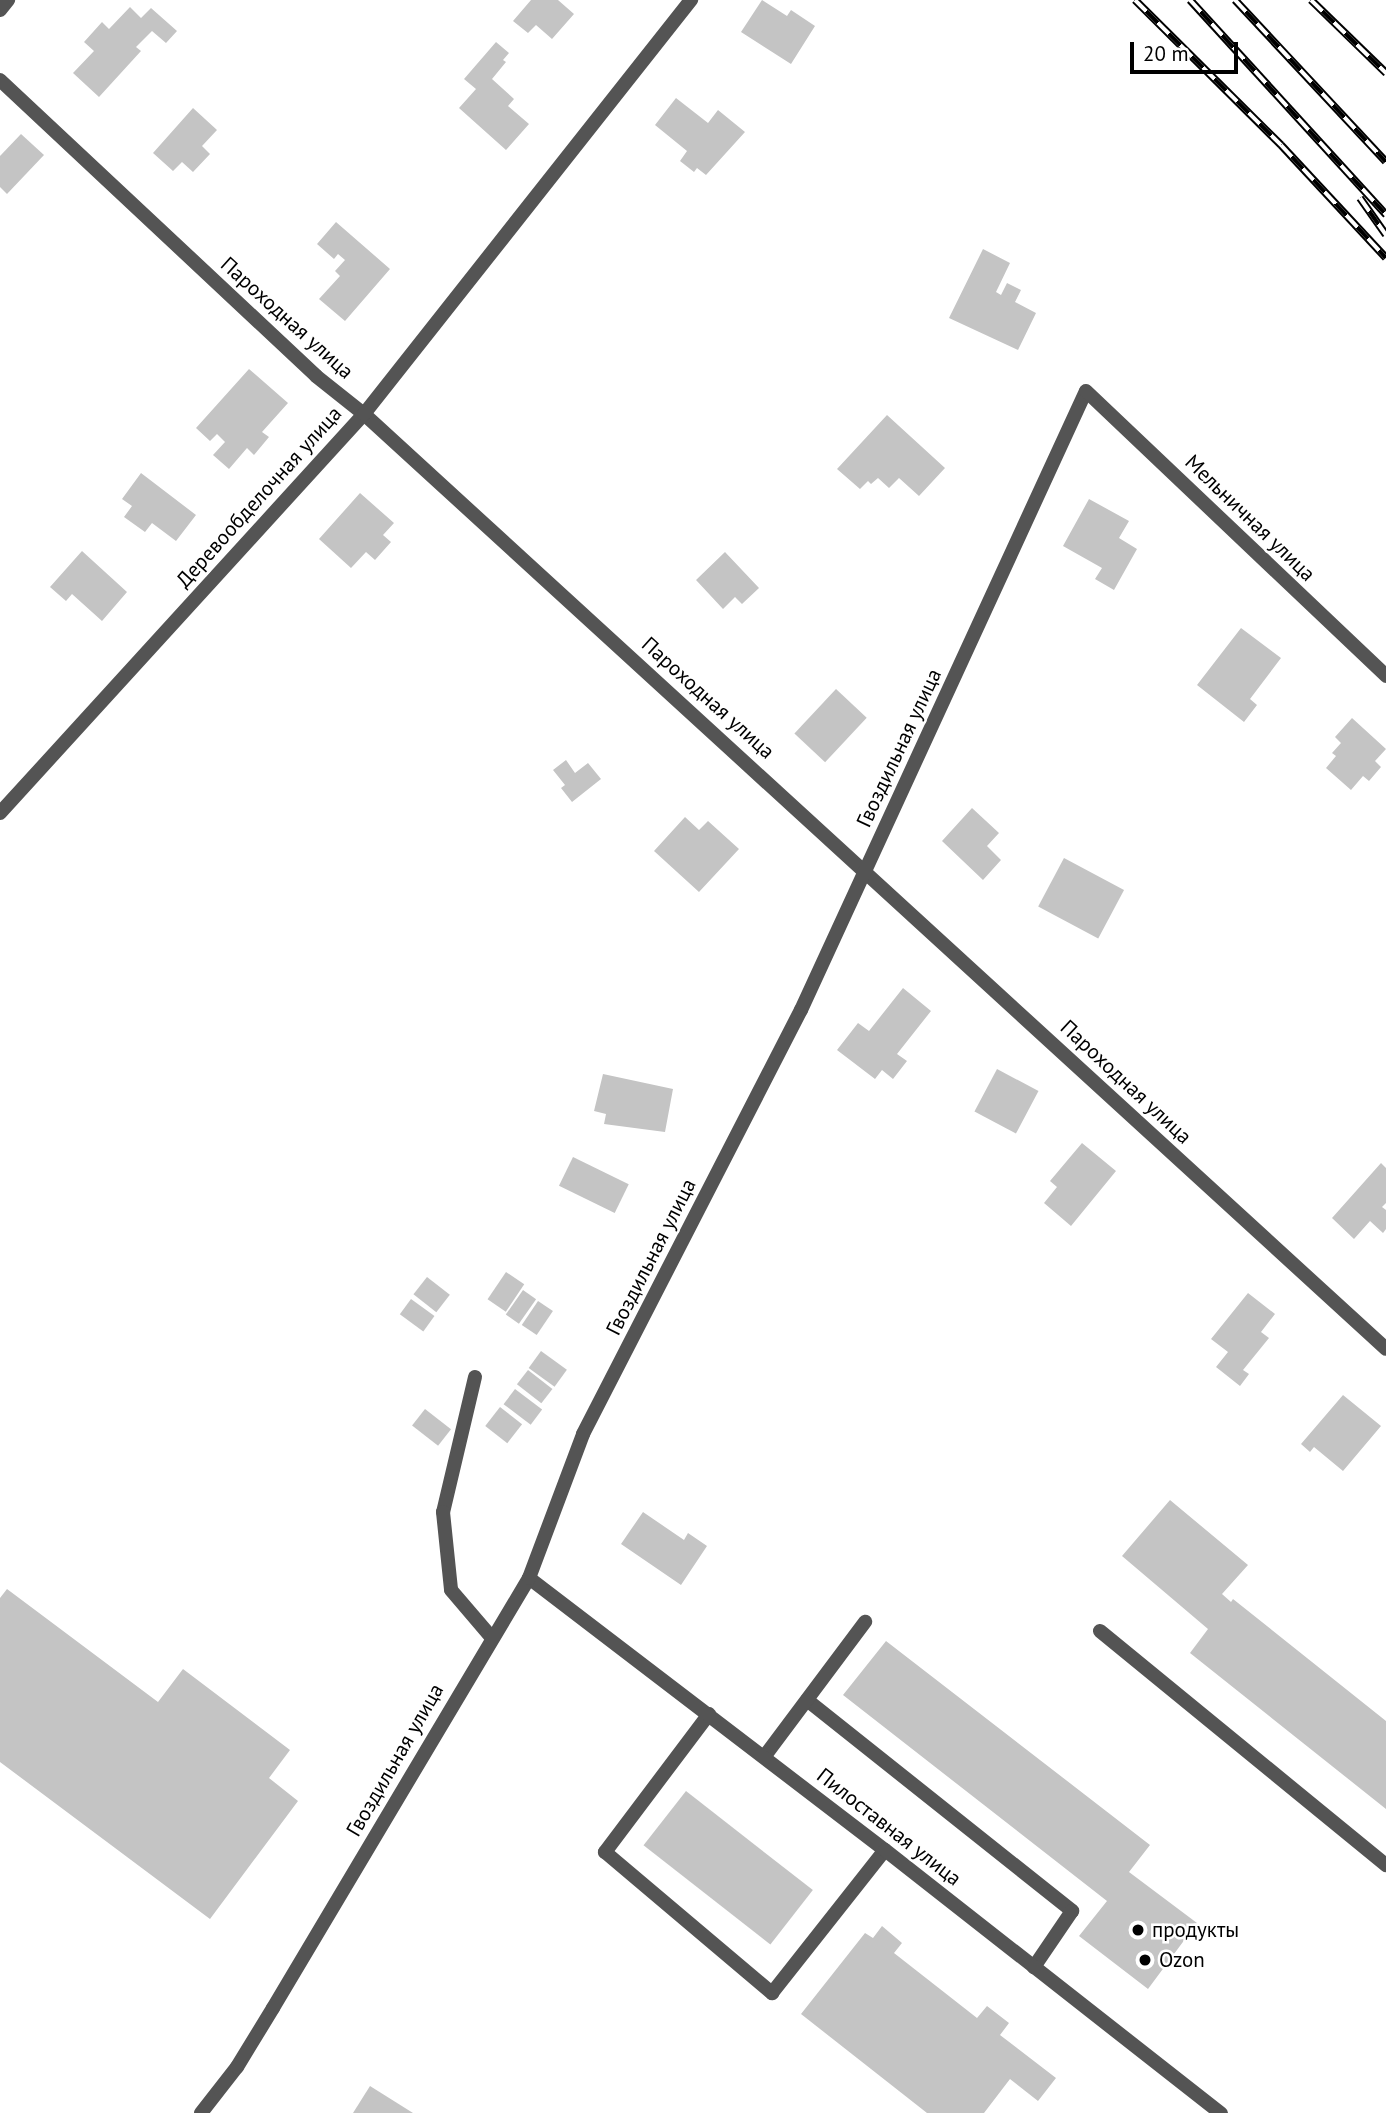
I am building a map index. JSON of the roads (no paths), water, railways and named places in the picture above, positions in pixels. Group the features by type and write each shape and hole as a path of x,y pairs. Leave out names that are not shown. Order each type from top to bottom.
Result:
{"street":[{"path":"0,10 8,0"},
{"name":"Деревообделочная улица","path":"0,813 364,414 691,0"},
{"name":"Пароходная улица","path":"0,80 316,376 364,414 866,870 1386,1349"},
{"name":"Мельничная улица","path":"1086,390 1386,676"},
{"name":"Гвоздильная улица","path":"201,2113 237,2067 529,1578 583,1434 758,1099 1086,390"},
{"path":"475,1377 443,1512 451,1590 492,1638"},
{"name":"Пилоставная улица","path":"529,1578 886,1850 1221,2113"},
{"path":"764,1757 865,1622"},
{"path":"1100,1631 1386,1866"},
{"path":"807,1700 1072,1911 1034,1966"},
{"path":"709,1714 605,1852 772,1993 886,1850"}],"railway":[{"path":"1135,0 1281,145 1386,258"},
{"path":"1190,0 1386,215"},
{"path":"1235,0 1386,162"},
{"path":"1311,0 1386,73"},
{"path":"1360,198 1386,235"}],"place":[{"name":"продукты","path":"1138,1930"},
{"name":"Ozon","path":"1145,1960"}]}
